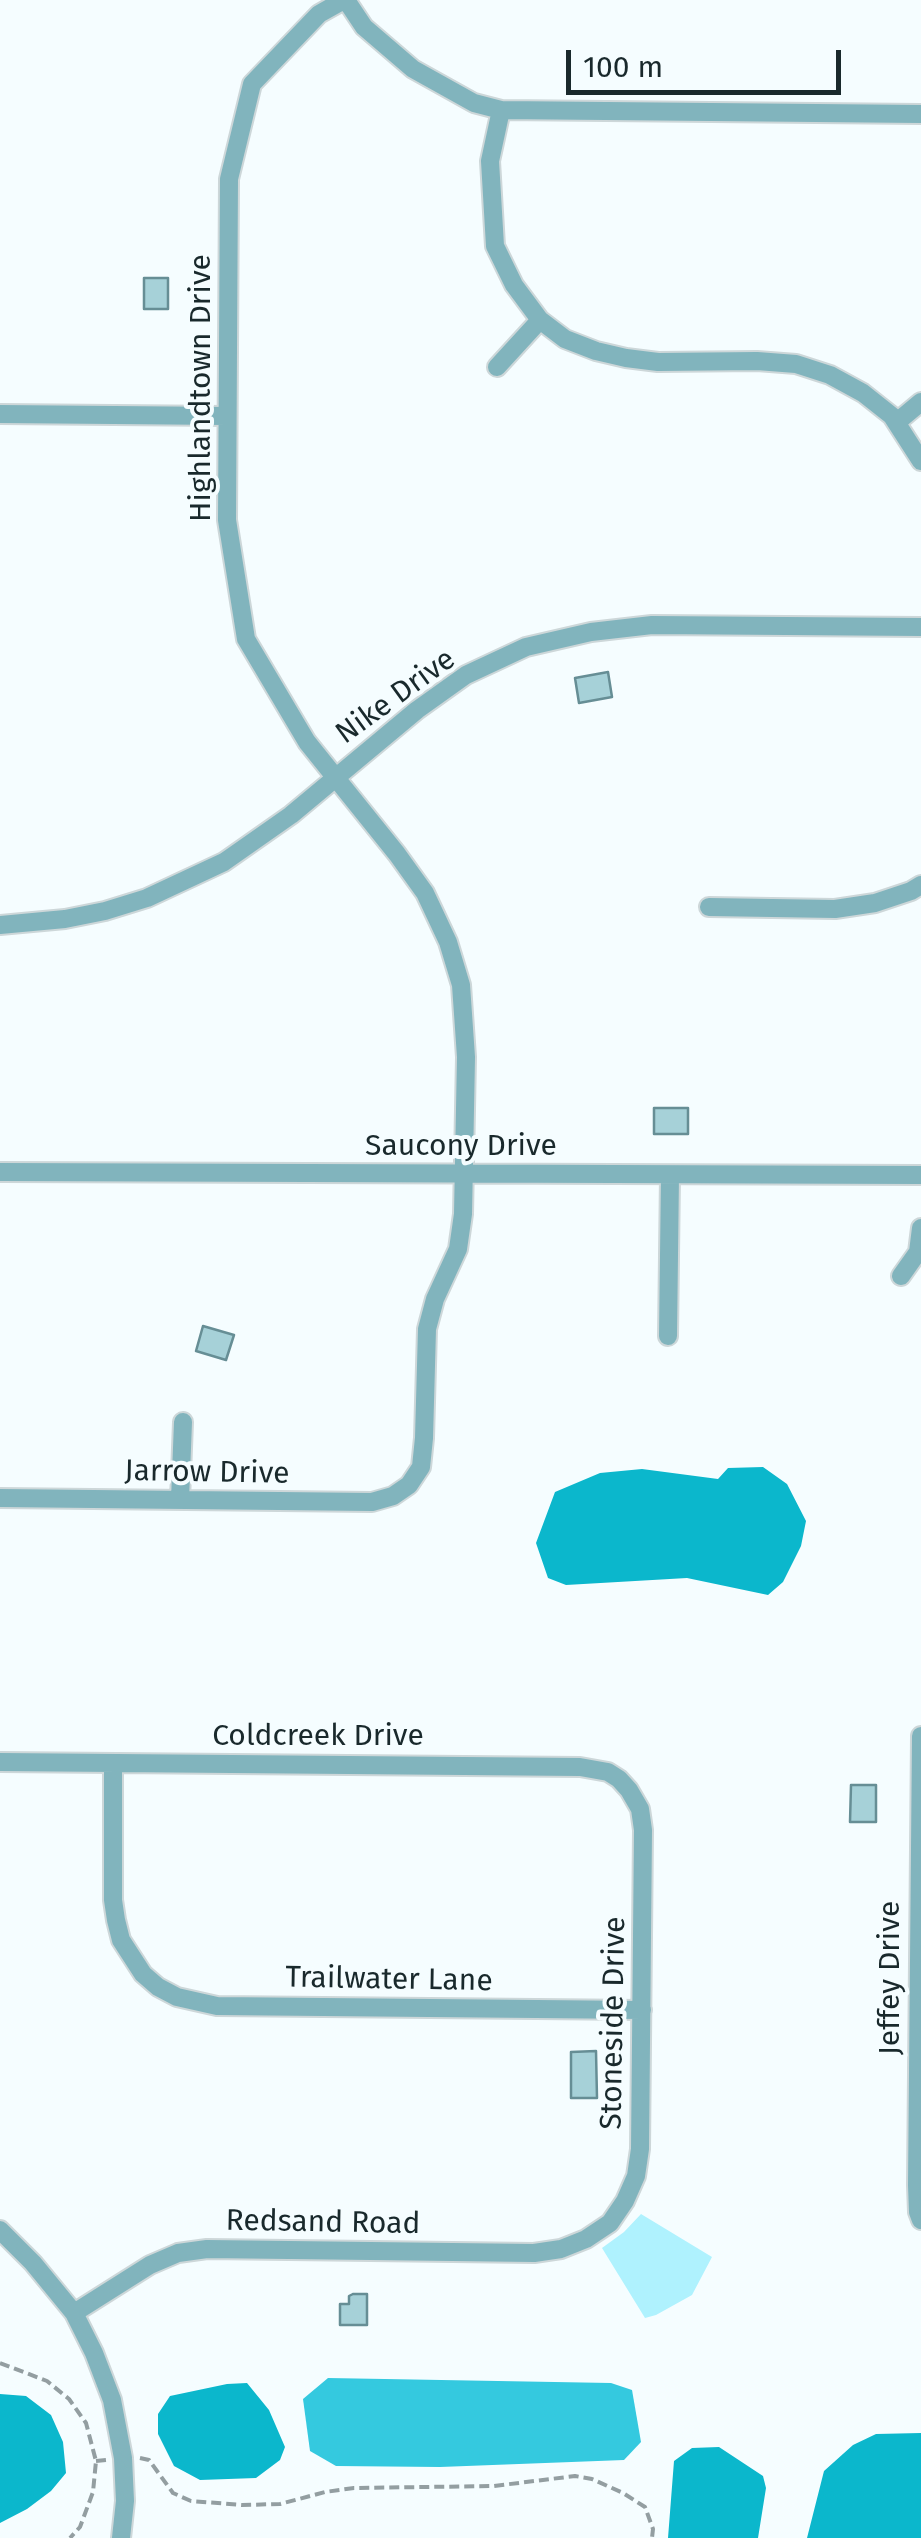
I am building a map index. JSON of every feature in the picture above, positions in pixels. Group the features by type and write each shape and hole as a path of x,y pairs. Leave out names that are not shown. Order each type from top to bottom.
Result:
{"street":[{"path":"345,0 364,27 413,69 474,103 501,110 921,114"},
{"name":"Highlandtown Drive","path":"345,0 319,14 252,84 230,179 226,520 246,639 307,742 425,893 448,942 461,985 466,1036 462,1234 427,1329 424,1452 421,1466 409,1485"},
{"path":"501,110 490,160 495,246 514,285 540,320 565,338 626,358 658,362 758,360 796,364 830,374 863,393 897,422 921,461"},
{"path":"497,367 540,320"},
{"path":"897,422 921,402"},
{"path":"0,414 228,416"},
{"name":"Nike Drive","path":"0,925 105,911 147,898 224,862 292,815 416,710 466,675 526,647 591,632 652,625 921,627"},
{"path":"708,908 835,910 875,903 921,885"},
{"name":"Saucony Drive","path":"0,1172 921,1175"},
{"path":"668,1336 670,1175"},
{"path":"900,1276 918,1252 921,1228"},
{"path":"180,1500 183,1422"},
{"name":"Jarrow Drive","path":"0,1498 372,1502 393,1496 409,1485"},
{"name":"Jeffey Drive","path":"921,1736 917,2185 921,2220"},
{"name":"Coldcreek Drive","path":"0,1762 580,1767 608,1772 630,1790"},
{"name":"Trailwater Lane","path":"114,1763 113,1888 121,1940 144,1974 177,1997 217,2006 642,2010"},
{"name":"Stoneside Drive","path":"586,2239 610,2223 625,2201 636,2176 640,2149 643,1830 640,1809 630,1790"},
{"path":"0,2230 74,2314 94,2352 112,2400 123,2458 125,2502 120,2538"},
{"name":"Redsand Road","path":"74,2314 178,2253 534,2253 561,2249 586,2239"}],"path":[{"path":"0,2363 47,2381 69,2399 86,2423 96,2460 94,2492 80,2526 70,2538"},
{"path":"96,2460 148,2460 174,2493 192,2501 242,2505 280,2504 354,2488 494,2486 574,2476 608,2486 645,2508 653,2528 652,2538"}],"shaded area":[{"path":"763,1467 787,1484 806,1521 801,1546 783,1582 768,1595 687,1578 566,1585 548,1578 536,1543 555,1492 600,1473 642,1469 718,1479 728,1468"},
{"path":"641,2214 712,2257 692,2295 645,2318 602,2248"},
{"path":"328,2378 611,2383 632,2390 641,2442 624,2460 440,2467 336,2466 310,2451 303,2399"},
{"path":"247,2383 269,2410 285,2447 280,2460 256,2478 200,2480 174,2466 158,2434 158,2414 170,2396"},
{"path":"0,2394 26,2396 51,2415 63,2442 66,2473 51,2491 0,2523"},
{"path":"921,2433 921,2538 807,2538 824,2471 853,2445 876,2434"},
{"path":"719,2447 763,2476 766,2488 758,2538 668,2538 674,2461 692,2448"}],"building":[{"path":"144,278 168,278 168,309 144,309"},
{"path":"608,672 612,697 579,703 575,678"},
{"path":"654,1108 688,1108 688,1134 654,1134"},
{"path":"203,1326 234,1335 226,1360 196,1351"},
{"path":"851,1785 876,1785 876,1822 850,1822"},
{"path":"596,2051 597,2098 571,2098 571,2052"},
{"path":"353,2294 367,2294 367,2325 340,2325 340,2304 349,2304"}]}
